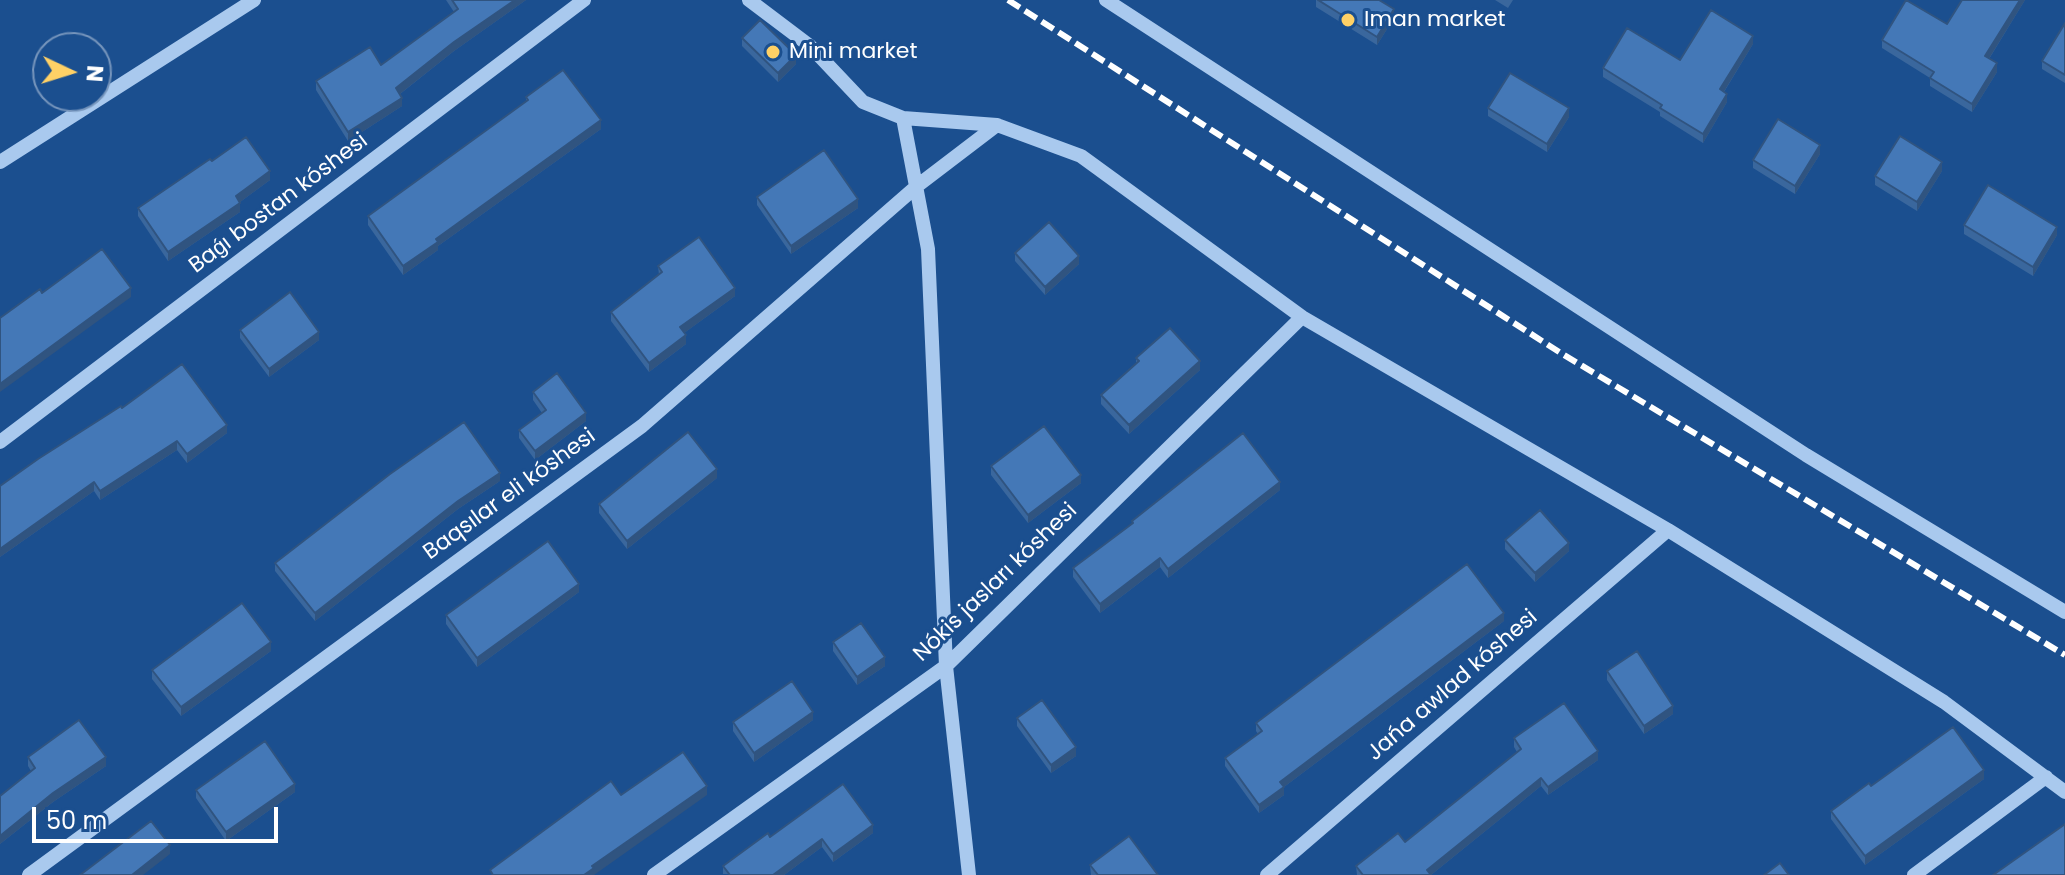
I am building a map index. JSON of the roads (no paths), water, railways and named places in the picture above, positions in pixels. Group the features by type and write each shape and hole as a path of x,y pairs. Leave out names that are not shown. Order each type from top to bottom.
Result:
{"street":[{"path":"0,162 254,0"},
{"name":"Baǵı bostan kóshesi","path":"0,442 584,0"},
{"path":"749,0 810,46 863,102 903,118 997,125 1081,156 1302,317 1668,530 1944,702 2065,792"},
{"path":"1106,0 1806,455 2065,612"},
{"path":"903,118 928,249 946,666 969,875"},
{"name":"Baqsılar eli kóshesi","path":"29,875 642,426 917,186 997,125"},
{"name":"Nókis jasları kóshesi","path":"654,875 946,666 1302,317"},
{"name":"Jańa awlad kóshesi","path":"1267,875 1668,530"},
{"path":"1914,875 2046,777"}],"railway":[{"path":"1008,0 1564,355 2065,655"}],"place":[{"name":"Iman market","path":"1348,20"},
{"name":"Mini market","path":"773,52"}]}
